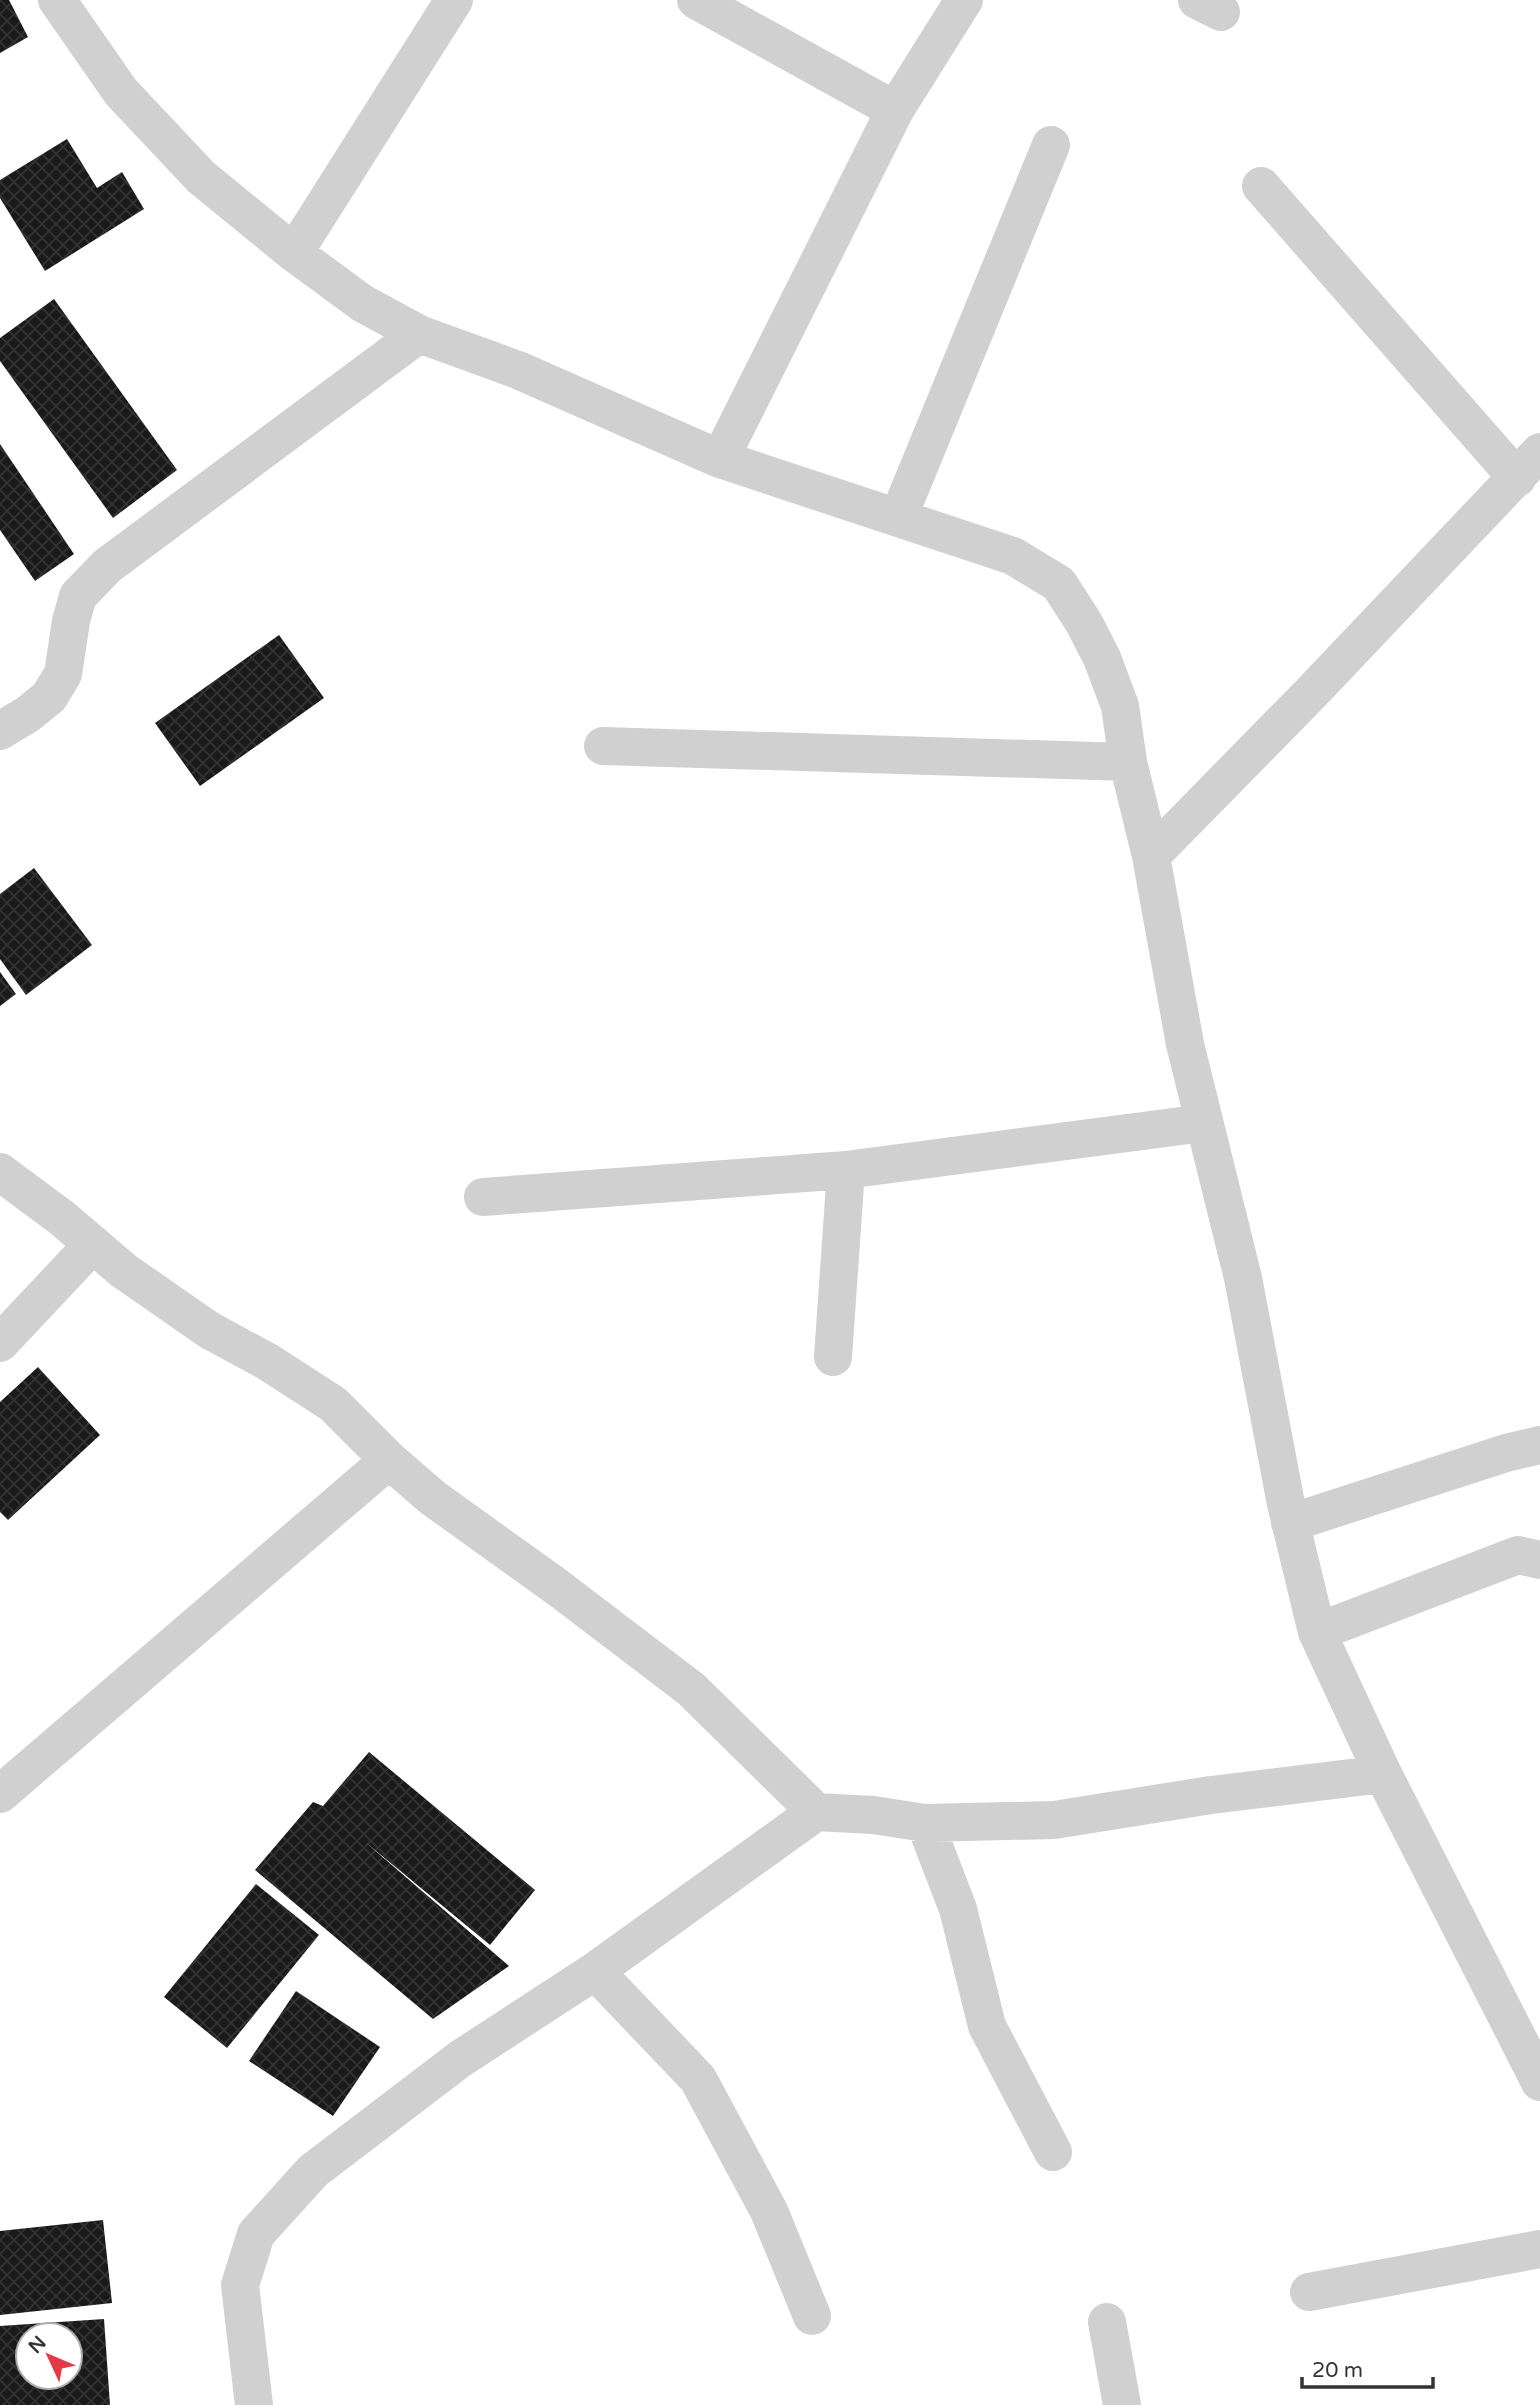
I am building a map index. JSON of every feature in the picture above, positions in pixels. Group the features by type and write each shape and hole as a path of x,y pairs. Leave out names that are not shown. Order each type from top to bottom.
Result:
{"street":[{"path":"57,0 121,92 201,177 294,253 362,303 419,334 518,370 720,459 1013,556 1059,584 1102,658 1120,706 1128,762 1151,856 1185,1044 1242,1278 1290,1523 1317,1632 1383,1774 1540,2082"},
{"path":"294,253 454,0"},
{"path":"696,0 895,110"},
{"path":"720,459 895,110 964,0"},
{"path":"898,518 1051,145"},
{"path":"1151,856 1528,465 1261,186"},
{"path":"0,731 28,715 49,697 63,674 71,621 78,596 107,566 419,334"},
{"path":"603,747 1128,762"},
{"path":"484,1197 846,1170 1204,1123"},
{"path":"833,1357 846,1170"},
{"path":"0,1172 93,1244 124,1272 208,1330 268,1362 333,1404 389,1460 433,1498 557,1587 691,1689 816,1812"},
{"path":"0,1343 93,1244"},
{"path":"1290,1523 1506,1453 1540,1445"},
{"path":"0,1794 389,1460"},
{"path":"1317,1632 1518,1555 1540,1560"},
{"path":"254,2405 240,2285 256,2234 313,2171 460,2059 595,1971 816,1812 873,1815 925,1823 1054,1820 1211,1795 1383,1774"},
{"path":"925,1823 958,1909 987,2026 1053,2152"},
{"path":"595,1971 698,2079 769,2211 812,2316"},
{"path":"1309,2292 1540,2249"},
{"path":"1107,2322 1122,2405"}],"building":[{"path":"0,0 9,0 28,37 0,53"},
{"path":"67,139 97,188 122,172 144,209 45,271 0,198 0,180"},
{"path":"54,299 177,470 113,518 0,361 0,338"},
{"path":"0,444 74,554 35,581 0,530"},
{"path":"279,635 324,698 200,786 155,723"},
{"path":"34,868 92,945 26,995 0,959 0,894"},
{"path":"0,972 16,994 0,1006"},
{"path":"38,1367 100,1435 8,1520 0,1512 0,1402"},
{"path":"369,1752 535,1890 490,1945 364,1841 509,1966 433,2019 255,1870 313,1802 323,1806"},
{"path":"256,1884 319,1935 227,2048 164,1997"},
{"path":"296,1991 380,2047 333,2116 249,2061"},
{"path":"103,2220 112,2303 0,2315 0,2231"},
{"path":"104,2319 110,2405 0,2405 0,2326 14,2325 14,2391 84,2391 84,2321 74,2321"}]}
